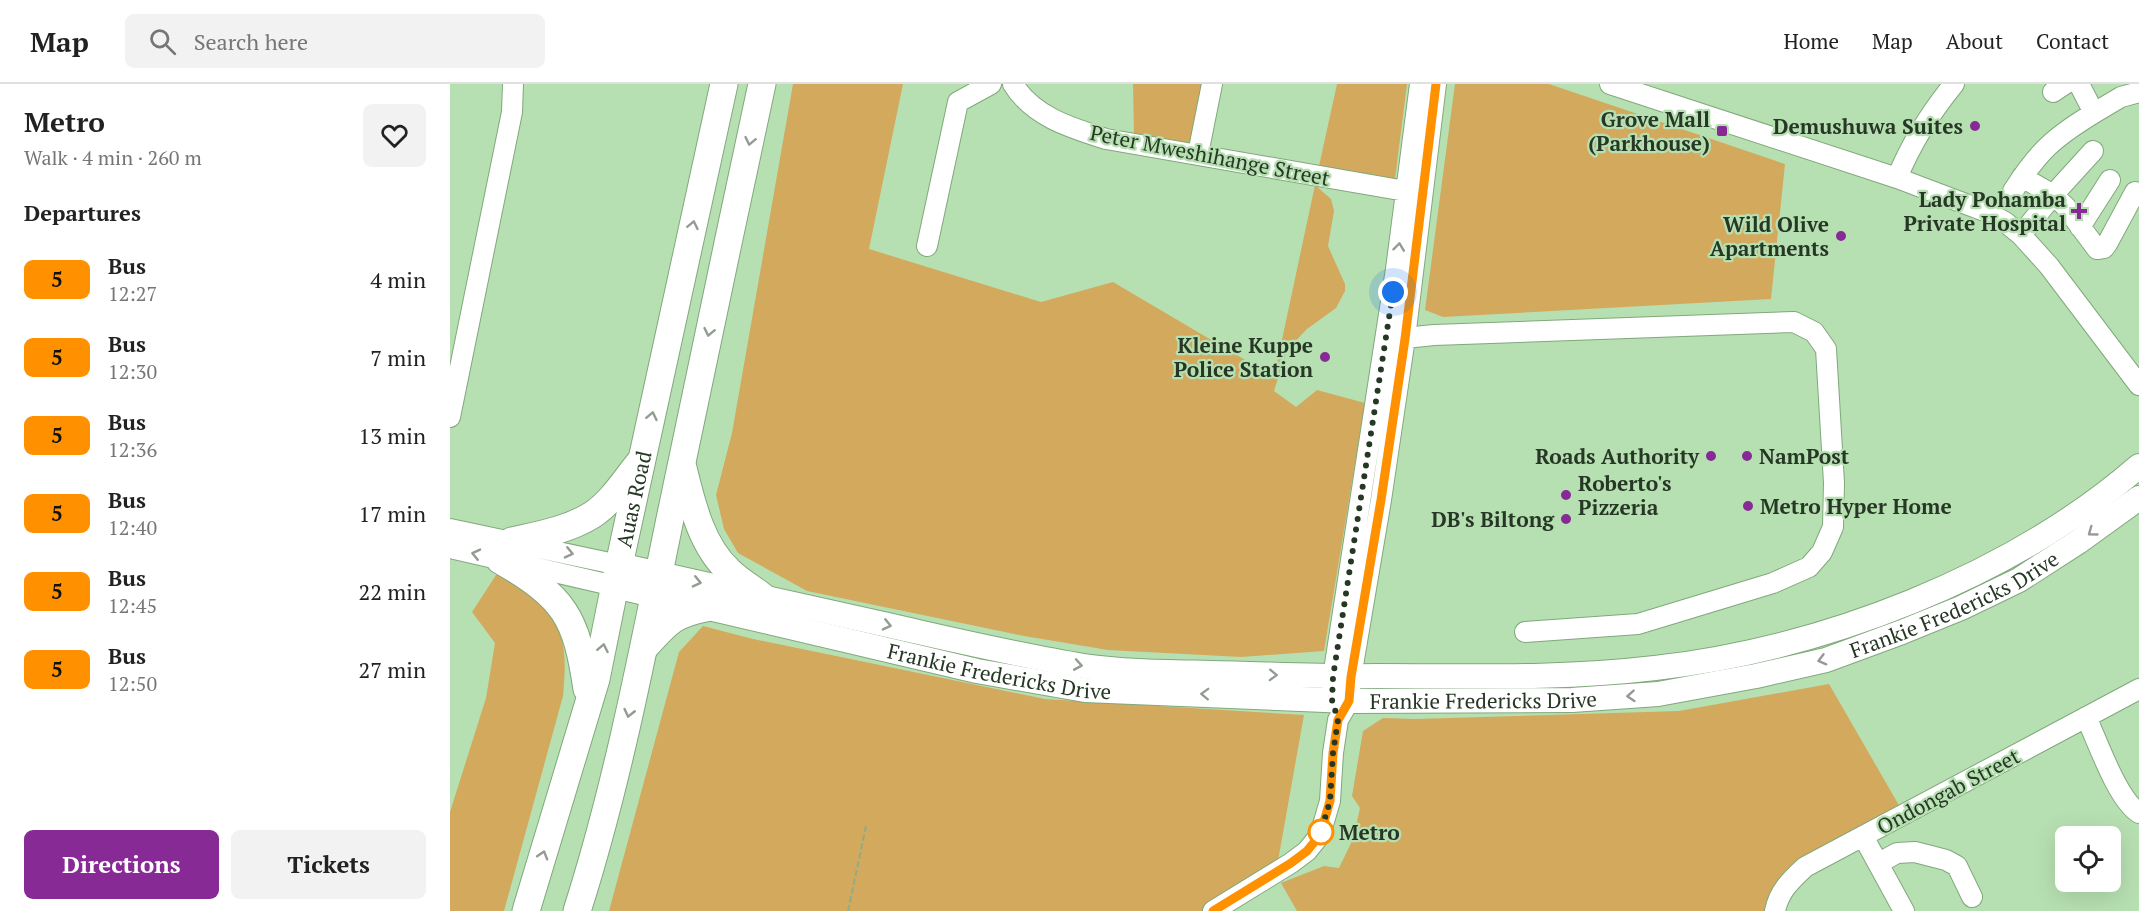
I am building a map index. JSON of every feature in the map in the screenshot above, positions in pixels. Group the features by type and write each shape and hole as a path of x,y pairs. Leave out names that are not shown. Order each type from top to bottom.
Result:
{"highway":[{"name":"Auas Road","path":"526,911 596,679 724,84"},
{"name":"Auas Road","path":"577,911 592,866 645,647 681,462 762,84"},
{"path":"589,702 581,652 573,625 544,588 506,550 593,514 606,503 642,459"},
{"path":"681,462 690,497 711,549 729,571 763,597"},
{"path":"645,647 667,622 684,612 710,607"}],"main road":[{"name":"Frankie Fredericks Drive","path":"617,575 656,584 763,597 995,650 1088,666 1341,695 1658,668 1802,639 1885,611 1949,585 2010,556 2077,515 2139,466"},
{"name":"Frankie Fredericks Drive","path":"656,584 710,607 977,671 1085,690 1572,700 1658,694 1756,676 1826,660 1902,633 1961,609 2019,580 2078,542 2139,498"}],"street":[{"path":"450,417 512,112 513,84"},
{"path":"927,246 958,102 991,84"},
{"name":"Peter Mweshihange Street","path":"1013,84 1034,107 1063,124 1106,139 1414,192"},
{"path":"1198,154 1212,84"},
{"path":"1341,695 1381,500 1405,339 1420,84"},
{"path":"1213,911 1307,851 1320,835 1330,801 1333,753 1396,269 1436,84"},
{"path":"1610,84 1897,178 1987,212 2006,222 2049,266 2139,385"},
{"path":"1897,178 1906,155 1954,84"},
{"path":"2079,84 2094,113"},
{"path":"2135,192 2104,248 2097,249 2093,248 2065,206 2053,195 2017,184 2031,163 2060,134 2121,97 2139,92"},
{"path":"2021,235 2093,151"},
{"path":"2080,227 2110,180"},
{"path":"1405,339 1434,335 1794,322 1814,332 1826,349 1834,483 1833,527 1822,552 1809,567 1773,583 1638,624 1525,632"},
{"path":"450,529 506,550 617,575"},
{"path":"450,548 506,550"},
{"name":"Ondongab Street","path":"1774,911 1787,884 1806,867 2139,689"},
{"path":"2086,717 2130,807 2139,813"},
{"path":"1863,836 1904,911"},
{"path":"1879,863 1897,853 1914,852 1946,860 1957,866 1972,897"}],"path":[{"path":"848,911 866,826"}],"shaded area":[{"path":"793,84 903,84 869,249 1041,302 1113,282 1274,377 1315,185 1331,199 1334,211 1328,246 1345,284 1345,291 1336,308 1307,329 1287,350 1274,391 1296,407 1317,390 1365,403 1324,651 1241,657 1108,650 1024,636 807,591 738,553 724,529 716,495 732,433"},
{"path":"1133,84 1206,84 1192,146 1134,137"},
{"path":"1337,84 1407,84 1395,179 1319,166"},
{"path":"1455,84 1549,84 1785,164 1771,299 1443,317 1425,310"},
{"path":"498,572 540,602 558,627 565,660 563,696 504,911 450,911 450,812 486,698 495,643 472,612"},
{"path":"703,626 753,639 1045,699 1304,715 1276,872 1211,911 609,911 679,652"},
{"path":"1829,684 1904,814 1805,867 1775,911 1297,911 1281,883 1324,866 1339,868 1353,839 1360,808 1352,796 1363,731 1383,718 1679,711"}],"bus line":[{"name":"5","path":"1213,911 1307,851 1320,835 1330,801 1338,720 1349,701 1405,339 1436,84"}],"place":[{"name":"Demushuwa Suites","path":"1975,126"},
{"name":"Grove Mall (Parkhouse)","path":"1722,131"},
{"name":"Lady Pohamba Private Hospital","path":"2079,211"},
{"name":"Wild Olive Apartments","path":"1841,236"},
{"name":"Kleine Kuppe Police Station","path":"1325,357"},
{"name":"Roads Authority","path":"1711,456"},
{"name":"NamPost","path":"1747,456"},
{"name":"Roberto's Pizzeria","path":"1566,495"},
{"name":"Metro Hyper Home","path":"1748,506"},
{"name":"DB's Biltong","path":"1566,519"},
{"name":"Metro","path":"1321,832"}],"route":[{"path":"1321,832 1320,835 1330,801 1338,720 1332,700 1333,677 1393,292"}]}
